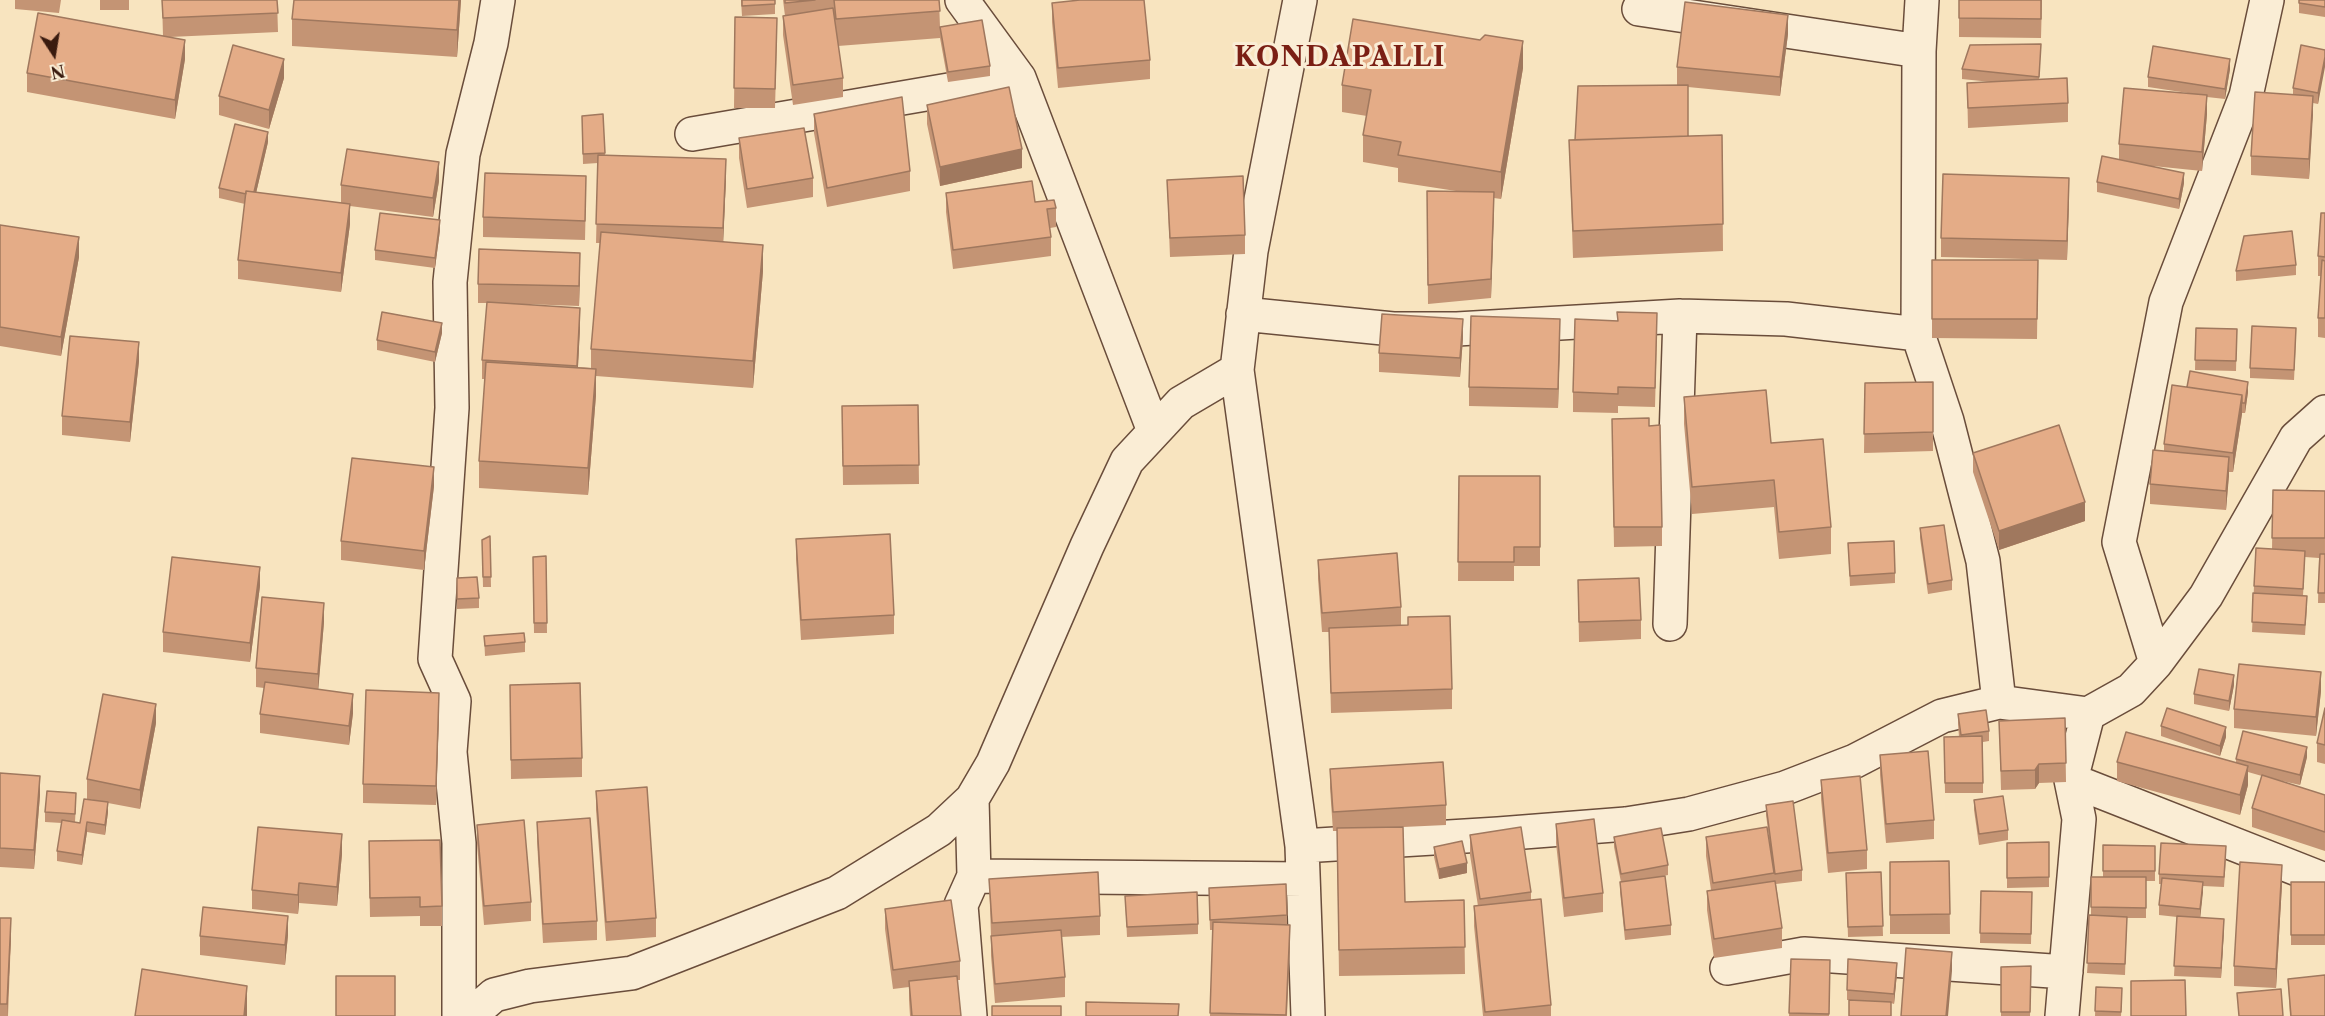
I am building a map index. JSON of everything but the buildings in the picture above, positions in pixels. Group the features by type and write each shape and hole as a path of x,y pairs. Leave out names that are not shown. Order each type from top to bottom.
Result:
{"street":[{"path":"459,1016 459,843 450,752 454,700 435,659 452,408 450,282 463,154 491,43 498,0"},
{"path":"962,0 1019,78 1154,431"},
{"path":"1300,0 1251,251 1238,370 1302,846 1308,1016"},
{"path":"1922,0 1919,51 1918,334 1947,422 1983,561 1999,702"},
{"path":"2156,663 2119,542 2166,302 2246,96 2267,0"},
{"path":"1639,9 1919,51"},
{"path":"692,134 1019,78"},
{"path":"1243,314 1393,329 1457,330 1680,316 1786,320 1918,334"},
{"path":"1670,624 1680,316"},
{"path":"470,1016 494,995 530,986 632,973 837,893 939,830 972,799 993,763 1087,546 1127,461 1181,403 1238,370"},
{"path":"1302,846 1626,824 1689,814 1785,788 1855,761 1942,716 1999,702 2088,714 2131,690 2156,663 2206,596 2296,438 2325,412"},
{"path":"2062,1016 2079,819 2071,780 2088,714"},
{"path":"2071,780 2325,880"},
{"path":"970,1016 961,904 974,876 972,799"},
{"path":"974,876 1303,879"},
{"path":"1726,968 1804,954 2066,972"}],"district":[{"name":"KONDAPALLI","path":"1340,58"}]}
